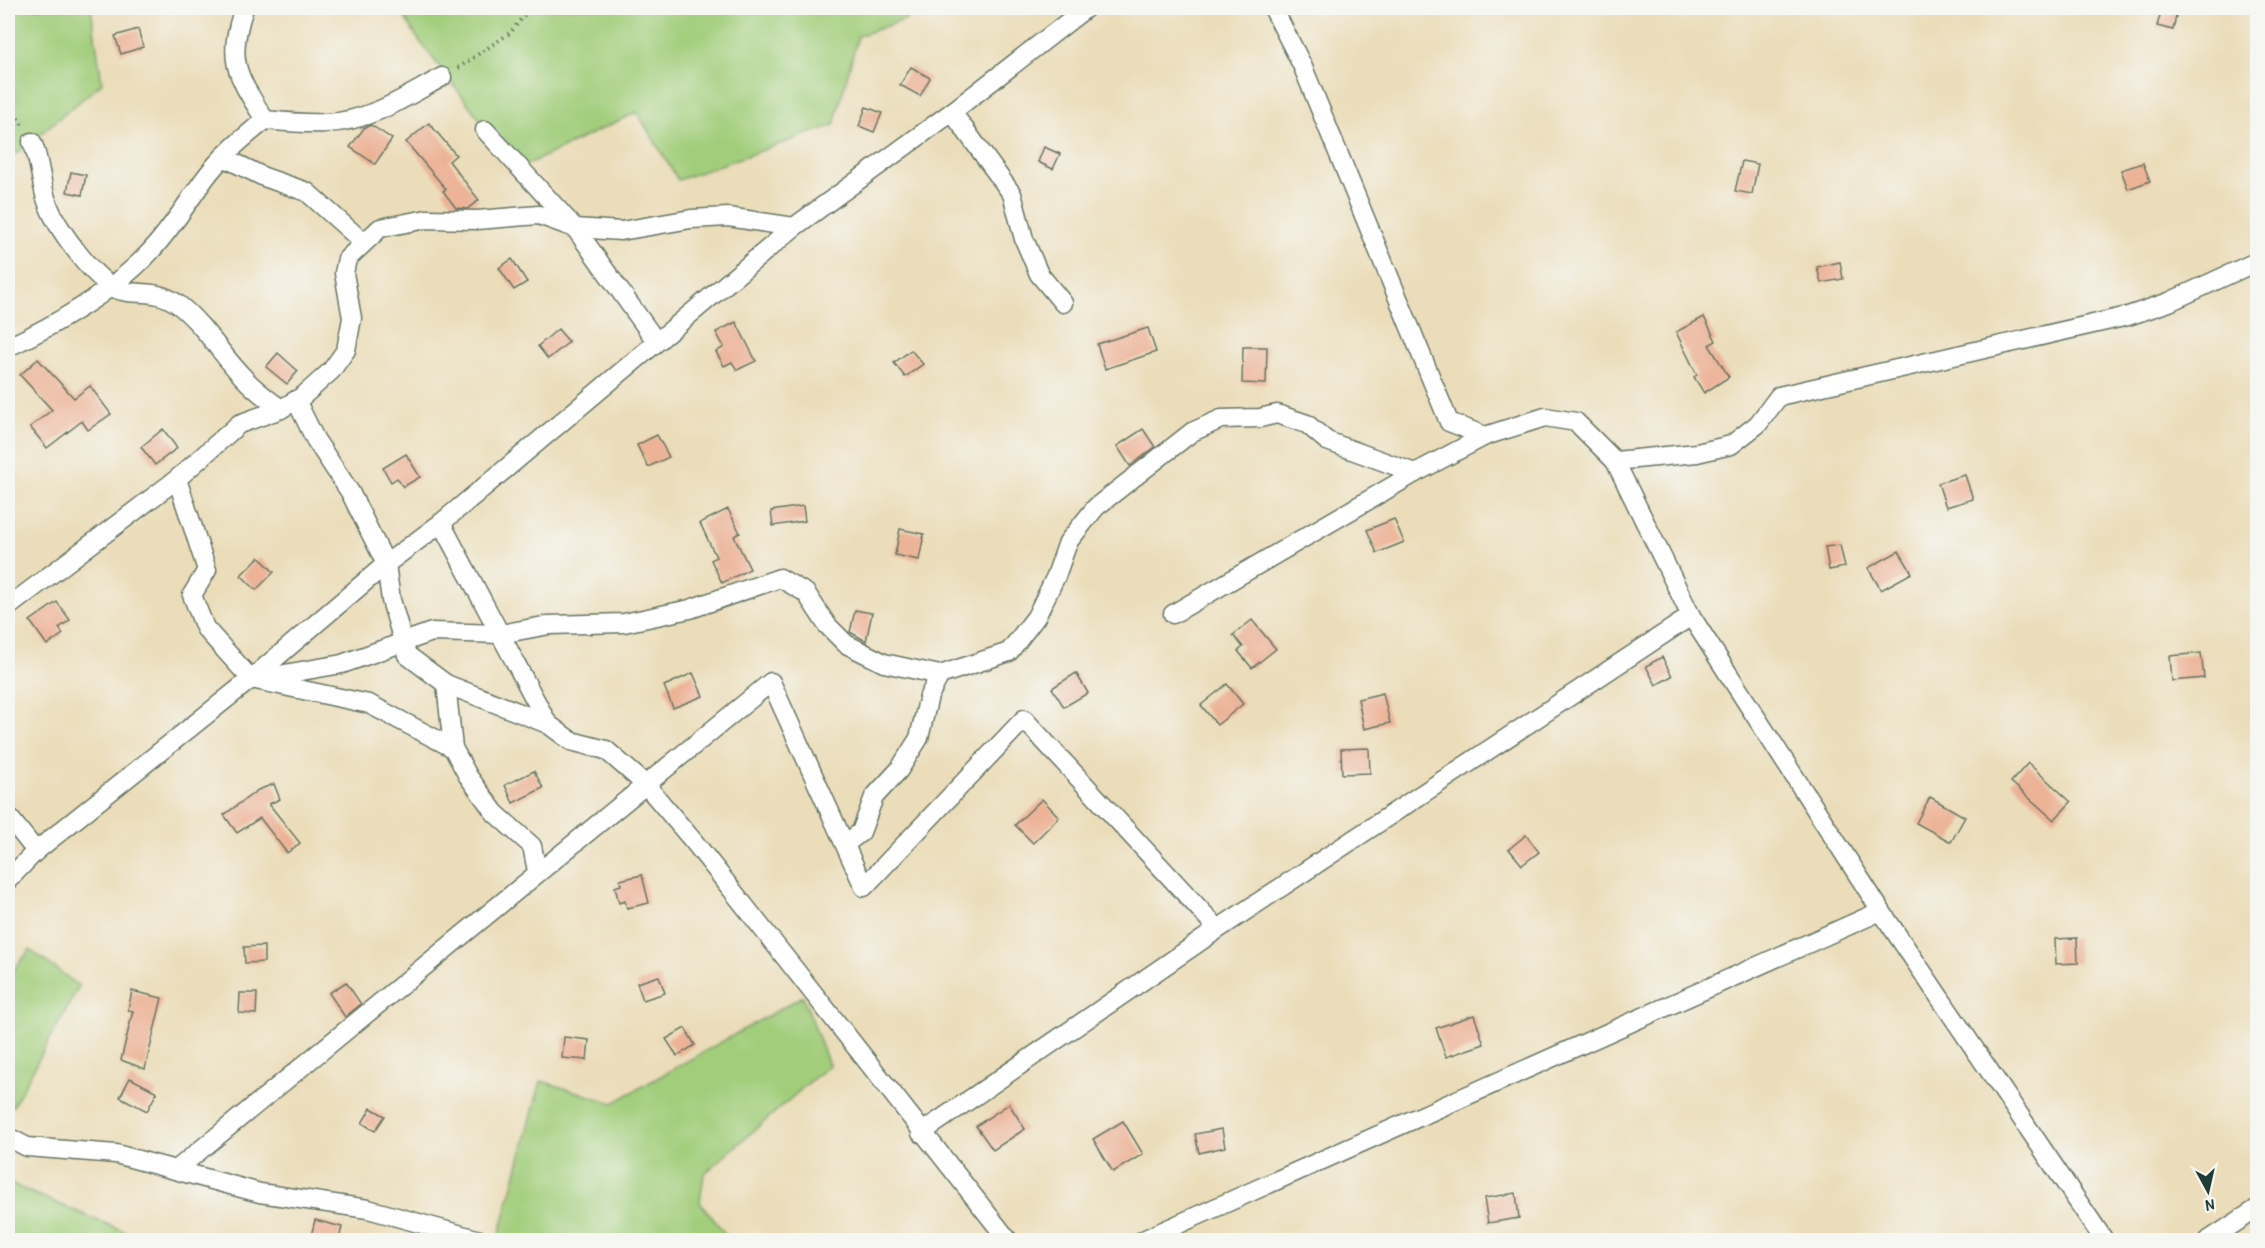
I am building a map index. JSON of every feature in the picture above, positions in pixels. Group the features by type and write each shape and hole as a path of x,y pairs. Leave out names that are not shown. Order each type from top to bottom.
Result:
{"street":[{"path":"244,8 235,34 237,72 265,120"},
{"path":"8,880 36,851 250,679 386,564 441,523 794,227 952,112 1086,8"},
{"path":"1273,8 1302,64 1449,422 1485,436"},
{"path":"8,347 29,337 111,286 147,255 182,214 204,180 223,157 265,120 328,123 361,117 384,109 442,77"},
{"path":"952,112 1012,194 1024,240 1039,274 1063,303"},
{"path":"485,130 575,228 656,341"},
{"path":"32,142 47,202 60,229 84,260 111,286 125,291 149,291 165,296 180,306 242,376 288,405 315,440 350,492 386,564 391,600 407,655 446,684 548,724 571,741 606,750 645,784 695,843 921,1133 1008,1240"},
{"path":"223,157 264,177 307,192 363,242"},
{"path":"8,607 177,479 239,424 288,405 331,371 346,350 352,318 344,273 347,259 380,228 427,219 477,220 539,215 575,228 621,231 691,219 728,217 794,227"},
{"path":"1615,461 1697,453 1731,446 1758,424 1779,396 2128,316 2169,302 2258,261"},
{"path":"250,679 342,664 432,632 501,634 549,625 624,623 690,609 780,578 806,593 827,625 846,644 884,663 940,675 1009,652 1036,617 1056,576 1068,542 1096,507 1192,432 1221,419 1260,418 1276,414 1307,424 1327,441 1415,473"},
{"path":"1173,614 1415,473 1485,436 1545,417 1576,422 1615,461 1691,616 1881,911 2104,1240"},
{"path":"177,479 207,570 192,595 205,628 250,679 369,704 453,748"},
{"path":"441,523 548,724"},
{"path":"921,1133 1218,929 1691,616"},
{"path":"845,844 861,832 874,797 899,770 919,738 929,696 940,675"},
{"path":"176,1170 537,871 771,682 864,887 1024,719 1218,929"},
{"path":"446,684 453,748 468,776 495,813 532,846 537,871"},
{"path":"8,816 36,851"},
{"path":"1143,1240 1881,911"},
{"path":"8,1137 27,1147 116,1154 260,1193 368,1209 480,1240"},
{"path":"2209,1240 2258,1208"}],"path":[{"path":"442,77 483,53 510,33 530,8"},
{"path":"8,103 32,142"}],"green space":[{"path":"8,8 91,8 102,83 16,154 8,142"},
{"path":"399,8 910,8 907,19 858,36 834,125 678,180 637,112 518,169 418,39"},
{"path":"30,950 79,986 13,1106 8,1104 8,976"},
{"path":"803,996 829,1065 704,1174 700,1202 730,1240 498,1240 541,1081 613,1103"},
{"path":"8,1182 25,1190 145,1240 8,1240"}],"building":[{"path":"2162,8 2177,11 2173,30 2157,26"},
{"path":"138,29 143,47 121,54 115,36"},
{"path":"911,67 930,78 920,96 900,85"},
{"path":"866,107 882,113 874,132 859,126"},
{"path":"429,123 456,155 449,161 479,200 467,209 456,208 443,191 446,189 406,142"},
{"path":"371,125 392,139 375,164 350,147 364,128"},
{"path":"1044,147 1060,154 1053,169 1038,162"},
{"path":"1742,161 1758,164 1752,194 1735,191"},
{"path":"2143,163 2150,181 2128,189 2121,170"},
{"path":"71,172 86,175 82,195 67,192"},
{"path":"512,259 527,282 514,290 499,268"},
{"path":"1840,262 1843,279 1821,283 1817,267"},
{"path":"1704,317 1716,341 1709,345 1729,377 1704,393 1694,377 1697,375 1676,332"},
{"path":"736,322 756,361 737,370 732,362 724,366 716,352 724,347 716,332"},
{"path":"1148,328 1156,352 1105,369 1097,344"},
{"path":"558,329 569,342 548,359 538,346"},
{"path":"1243,347 1267,347 1266,384 1242,383"},
{"path":"911,350 923,364 905,377 894,363"},
{"path":"278,353 298,371 287,384 266,367"},
{"path":"38,359 74,398 90,386 111,414 88,430 82,421 47,448 30,427 52,410 20,375"},
{"path":"163,429 177,448 155,465 141,447"},
{"path":"1143,429 1155,447 1130,466 1117,446"},
{"path":"657,435 669,457 648,467 637,445"},
{"path":"406,454 420,477 403,487 397,478 391,482 383,468"},
{"path":"1965,475 1973,499 1946,507 1938,483"},
{"path":"803,506 805,521 773,526 771,511"},
{"path":"728,509 740,533 734,536 750,569 722,583 711,560 716,557 700,523"},
{"path":"1394,519 1404,542 1377,553 1367,530"},
{"path":"900,529 924,534 919,560 895,555"},
{"path":"1840,545 1845,567 1829,570 1825,547"},
{"path":"1899,551 1912,573 1881,590 1868,568"},
{"path":"259,557 274,572 256,590 241,575"},
{"path":"57,602 70,620 59,628 63,634 47,645 30,621"},
{"path":"855,610 872,613 866,641 850,632"},
{"path":"1252,620 1276,649 1252,668 1238,651 1243,647 1233,635"},
{"path":"2201,653 2204,678 2172,681 2170,656"},
{"path":"1662,657 1672,676 1656,685 1646,666"},
{"path":"693,673 703,696 673,708 664,686"},
{"path":"1076,673 1088,693 1064,707 1052,688"},
{"path":"1227,684 1243,704 1217,725 1201,705"},
{"path":"1383,693 1390,723 1364,729 1358,699"},
{"path":"1369,748 1370,773 1342,774 1341,749"},
{"path":"2028,763 2071,802 2054,820 2011,782"},
{"path":"534,771 543,788 513,803 505,785"},
{"path":"274,784 280,799 269,804 300,843 287,853 260,818 237,833 224,815 258,790"},
{"path":"1930,797 1965,817 1951,842 1916,823"},
{"path":"1042,799 1059,817 1033,843 1015,825"},
{"path":"1526,835 1539,852 1522,865 1509,849"},
{"path":"642,875 649,903 627,908 625,901 619,903 615,887 621,885 620,880"},
{"path":"2077,938 2078,963 2056,964 2055,939"},
{"path":"264,946 264,962 245,963 244,947"},
{"path":"659,976 665,993 643,1000 637,983"},
{"path":"346,982 361,1004 345,1017 329,993"},
{"path":"132,991 162,998 145,1069 121,1060 133,1011 128,1010"},
{"path":"240,993 257,993 256,1014 239,1013"},
{"path":"1474,1015 1484,1044 1446,1057 1436,1028"},
{"path":"685,1028 695,1045 677,1056 666,1039"},
{"path":"564,1037 589,1040 587,1060 562,1058"},
{"path":"130,1078 157,1092 147,1111 120,1097"},
{"path":"1009,1104 1025,1129 993,1150 976,1126"},
{"path":"371,1108 385,1116 375,1131 362,1123"},
{"path":"1123,1121 1143,1154 1113,1172 1093,1139"},
{"path":"1222,1129 1225,1147 1199,1153 1195,1134"},
{"path":"1516,1193 1519,1218 1488,1223 1484,1198"},
{"path":"315,1220 342,1227 339,1240 310,1240"}],"waterway":[{"path":"8,1233 11,1240"}]}
